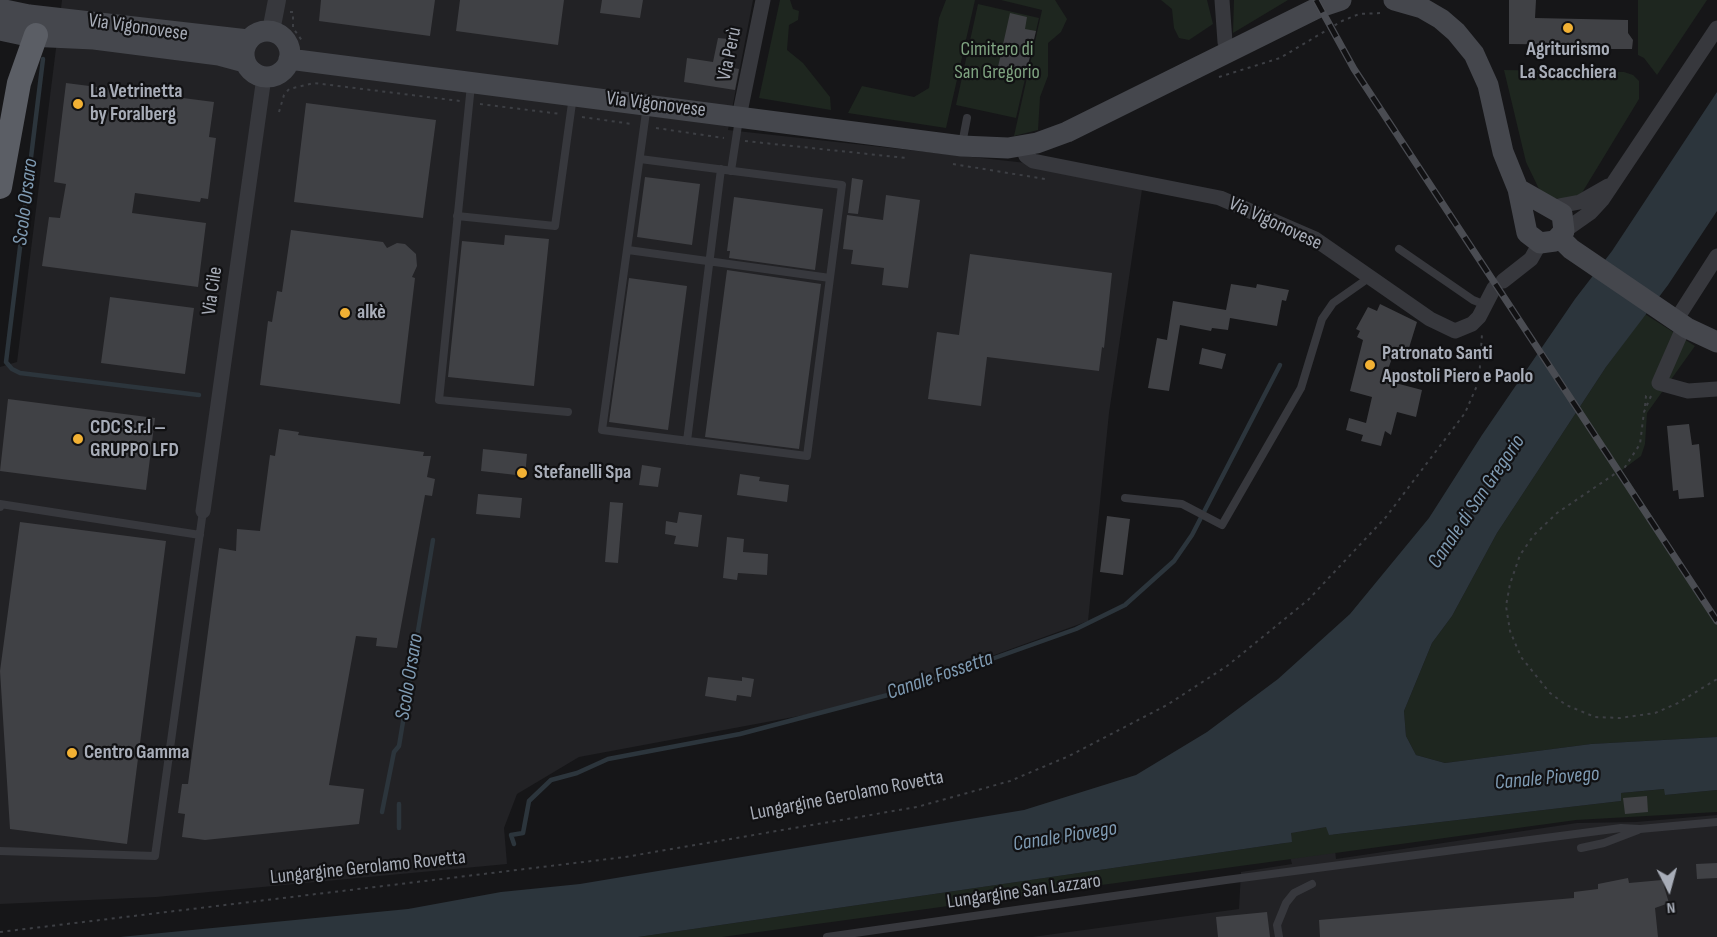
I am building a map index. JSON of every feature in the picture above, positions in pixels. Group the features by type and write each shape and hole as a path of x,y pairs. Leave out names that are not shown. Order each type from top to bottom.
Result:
{"highway":[{"path":"0,187 32,25"}],"main road":[{"name":"Via Vigonovese","path":"289,59 962,146 994,148 1022,146 1052,138 1317,8 1341,0"},
{"path":"1392,7 1422,8 1441,19 1456,32 1474,54 1488,85 1503,152 1518,189 1530,236 1554,237 1677,321 1717,342"},
{"name":"Via Vigonovese","path":"0,9 32,25 219,55 245,62 252,72 264,77"},
{"name":"Via Vigonovese","path":"32,25 248,40 258,32 271,31"},
{"name":"Via Vigonovese","path":"0,30 28,36 32,25"},
{"path":"264,77 278,74 289,59 288,44 278,33 271,31"},
{"path":"245,62 244,49 248,40"},
{"path":"1518,189 1548,206 1564,219 1554,237"},
{"path":"1526,224 1533,210 1548,206"}],"street":[{"path":"271,31 277,0"},
{"name":"Via Perù","path":"739,117 763,0"},
{"path":"1222,0 1225,42 1230,52"},
{"path":"1554,237 1591,212 1717,28"},
{"name":"Via Cile","path":"203,511 264,77"},
{"name":"Via Vigonovese","path":"1022,146 1026,156 1033,161 1220,198 1315,239 1430,319 1455,331 1472,324 1498,285 1531,260 1554,237"},
{"path":"1548,206 1580,202 1611,184"},
{"path":"1717,256 1677,321 1659,383 1688,391 1717,389"}],"lane":[{"path":"471,81 439,399 568,412"},
{"path":"457,216 555,226 573,95"},
{"path":"640,159 842,184 807,456 602,430 647,104"},
{"path":"731,171 739,117"},
{"path":"962,146 967,118"},
{"path":"687,441 721,169"},
{"path":"1399,249 1473,300 1481,310"},
{"path":"628,250 830,278"},
{"path":"1125,498 1182,504 1222,525 1301,388 1322,319 1333,303 1370,277"},
{"path":"0,507 0,504 200,535"},
{"path":"0,851 155,856 203,511"},
{"path":"1581,848 1604,843 1640,829 1717,822"},
{"name":"Lungargine San Lazzaro","path":"827,937 1226,880 1621,828 1640,829"},
{"path":"1279,937 1277,925 1286,903 1294,893 1312,884"}],"path":[{"path":"1210,80 1280,58 1342,21 1359,14 1392,7"},
{"path":"293,12 293,28 298,38 308,46"},
{"path":"279,112 284,95 289,88 314,83 460,101"},
{"path":"476,103 564,115"},
{"path":"577,117 635,125"},
{"path":"660,129 727,138"},
{"path":"745,141 884,155"},
{"path":"945,162 1037,180 1048,178 1050,173"},
{"name":"Lungargine Gerolamo Rovetta","path":"0,932 159,911 362,891 646,854 937,802 1010,781 1069,756 1167,705 1227,666 1308,600 1361,545 1409,488 1473,397 1479,381 1483,351 1481,310"},
{"path":"1652,393 1646,406 1640,444 1626,467 1557,513 1534,535 1520,555 1510,584 1506,606 1510,631 1521,657 1550,693 1566,705 1595,717 1620,718 1655,713 1717,680"}],"shaded area":[{"path":"62,0 753,0 728,130 1144,176 1109,413 1088,621 898,690 831,710 579,757 517,794 504,828 507,864 156,897 0,904 0,367 17,362"},
{"path":"1717,815 1717,937 1032,937 1239,909 1241,872 1292,864 1283,830 1332,823 1336,859 1577,823 1636,822"}],"green space":[{"path":"780,0 790,0 793,9 799,11 798,20 789,25 787,50 803,63 830,97 831,110 759,98"},
{"path":"946,0 975,0 946,128 848,113 862,86 914,97 929,88 939,18"},
{"path":"1001,0 1055,0 1067,19 1061,32 1048,43 1048,76 1040,97 1038,130 1014,136 1042,10"},
{"path":"1161,0 1207,0 1213,24 1189,40 1179,38 1174,28 1172,9"},
{"path":"1234,0 1288,0 1233,33"},
{"path":"1638,0 1707,0 1657,75 1644,58 1638,55"},
{"name":"Cimitero di San Gregorio","path":"978,4 1039,18 1016,118 956,105"},
{"path":"1504,70 1624,72 1633,75 1639,81 1639,99 1577,201 1545,197 1538,187 1526,162"},
{"path":"1645,314 1695,346 1647,413 1645,444 1641,456 1622,470 1717,616 1717,737 1591,744 1445,763 1416,755 1406,736 1404,711 1432,643 1452,616 1497,533 1606,367"},
{"path":"1665,789 1665,795 1717,790 1717,812 1576,820 722,937 638,937 1292,842 1291,833 1327,827 1329,835 1621,801 1621,793"}],"water":[{"path":"1717,92 1717,211 1668,285 1606,367 1497,533 1452,616 1432,643 1404,711 1406,736 1416,755 1445,763 1591,744 1717,737 1717,790 1665,795 1664,789 1621,793 1621,801 1329,835 1326,827 1291,833 1292,842 638,937 120,937 408,909 501,892 580,884 1024,810 1136,775 1207,732 1278,679 1350,614 1429,518 1482,435 1575,299 1612,251"}],"building":[{"path":"321,0 435,0 430,36 319,21"},
{"path":"460,0 564,0 558,45 456,31"},
{"path":"602,0 643,0 640,18 600,13"},
{"name":"Agriturismo La Scacchiera","path":"1509,0 1536,0 1535,18 1628,20 1628,33 1633,40 1632,49 1604,49 1604,45 1509,44"},
{"path":"1010,13 1027,17 1025,29 1036,31 1026,73 998,67"},
{"path":"718,38 728,39 723,66 739,69 735,90 684,82 687,58 713,62"},
{"path":"66,83 214,102 209,137 216,138 208,199 201,198 200,202 135,193 132,213 206,223 198,287 42,266 49,217 60,218 66,184 54,182"},
{"path":"306,103 436,120 423,218 294,202"},
{"path":"645,177 700,184 692,245 637,237"},
{"path":"852,178 863,180 858,214 848,213"},
{"path":"886,195 920,200 908,288 882,285 884,268 851,264 853,250 843,249 847,215 883,220"},
{"path":"734,197 823,209 815,270 729,258 730,251 727,251"},
{"name":"alkè","path":"291,230 383,242 387,248 397,243 405,244 416,254 417,266 412,277 415,278 400,404 260,385 268,321 272,322 277,291 282,292"},
{"path":"505,235 549,239 534,386 448,377 462,241 504,245"},
{"path":"970,254 1112,273 1104,348 1102,347 1099,371 987,357 981,406 928,399 937,332 959,335"},
{"path":"727,270 821,284 799,449 705,437"},
{"path":"629,278 687,286 668,430 609,422"},
{"path":"1231,284 1256,288 1257,284 1289,290 1286,301 1282,300 1277,326 1230,318 1228,330 1212,328 1211,331 1180,325 1169,391 1148,388 1157,338 1167,340 1173,301 1226,310"},
{"path":"110,297 194,308 185,374 101,363"},
{"path":"1380,304 1417,322 1408,351 1403,356 1394,353 1384,380 1422,390 1416,417 1397,412 1391,435 1385,431 1381,446 1361,441 1363,435 1346,430 1349,418 1366,423 1372,397 1350,391 1363,340 1357,337 1360,331 1356,329 1368,307 1377,311"},
{"path":"1202,348 1226,354 1222,369 1199,364"},
{"name":"CDC S.r.l – GRUPPO LFD","path":"8,399 155,418 146,490 0,471"},
{"path":"1689,424 1692,445 1699,444 1704,497 1679,499 1678,490 1673,491 1667,426"},
{"path":"279,429 299,432 298,435 424,452 423,456 431,456 427,477 435,479 432,496 425,495 397,648 376,646 377,638 356,636 329,785 364,789 359,824 205,840 182,837 185,814 178,813 182,784 188,784 219,548 236,551 237,529 260,531 270,455 275,456"},
{"path":"483,449 527,454 525,476 481,471"},
{"path":"642,465 661,468 658,487 639,485"},
{"path":"740,474 760,477 759,481 789,485 787,502 737,495"},
{"path":"478,494 522,498 520,518 476,514"},
{"path":"610,502 623,503 618,563 605,562"},
{"path":"679,512 702,515 698,547 674,544 676,536 665,534 666,521 677,523"},
{"path":"1107,516 1130,519 1123,575 1100,572"},
{"name":"Centro Gamma","path":"20,522 166,541 127,844 10,829 0,671"},
{"path":"727,537 744,539 743,552 768,554 767,575 738,573 737,580 723,578"},
{"path":"708,677 742,681 742,677 754,679 751,697 737,695 736,701 705,696"},
{"path":"1647,796 1648,812 1625,814 1623,798"},
{"path":"1717,863 1717,878 1697,879 1696,864"},
{"path":"1628,878 1629,883 1662,880 1669,903 1655,908 1658,937 1320,937 1319,920 1574,898 1574,892 1598,889 1598,884"},
{"path":"1267,912 1270,937 1218,937 1216,917"}],"waterway":[{"name":"Scolo Orsaro","path":"43,59 6,362 20,373 199,395"},
{"name":"Canale Fossetta","path":"514,844 511,835 523,833 529,801 551,780 577,773 608,759 740,734 899,692 1076,629 1125,605 1174,561 1192,535 1280,365"},
{"name":"Scolo Orsaro","path":"382,812 394,752 399,746 433,540"},
{"path":"399,804 399,828"}],"railway":[{"path":"1316,0 1354,69 1717,621"}],"place":[{"name":"Agriturismo La Scacchiera","path":"1568,28"},
{"name":"La Vetrinetta by Foralberg","path":"78,104"},
{"name":"alkè","path":"345,313"},
{"name":"Patronato Santi Apostoli Piero e Paolo","path":"1370,365"},
{"name":"CDC S.r.l – GRUPPO LFD","path":"78,439"},
{"name":"Stefanelli Spa","path":"522,473"},
{"name":"Centro Gamma","path":"72,753"}],"water label":[{"name":"Canale di San Gregorio","path":"1477,502"},
{"name":"Canale Piovego","path":"1547,779"},
{"name":"Canale Piovego","path":"1065,837"}]}
